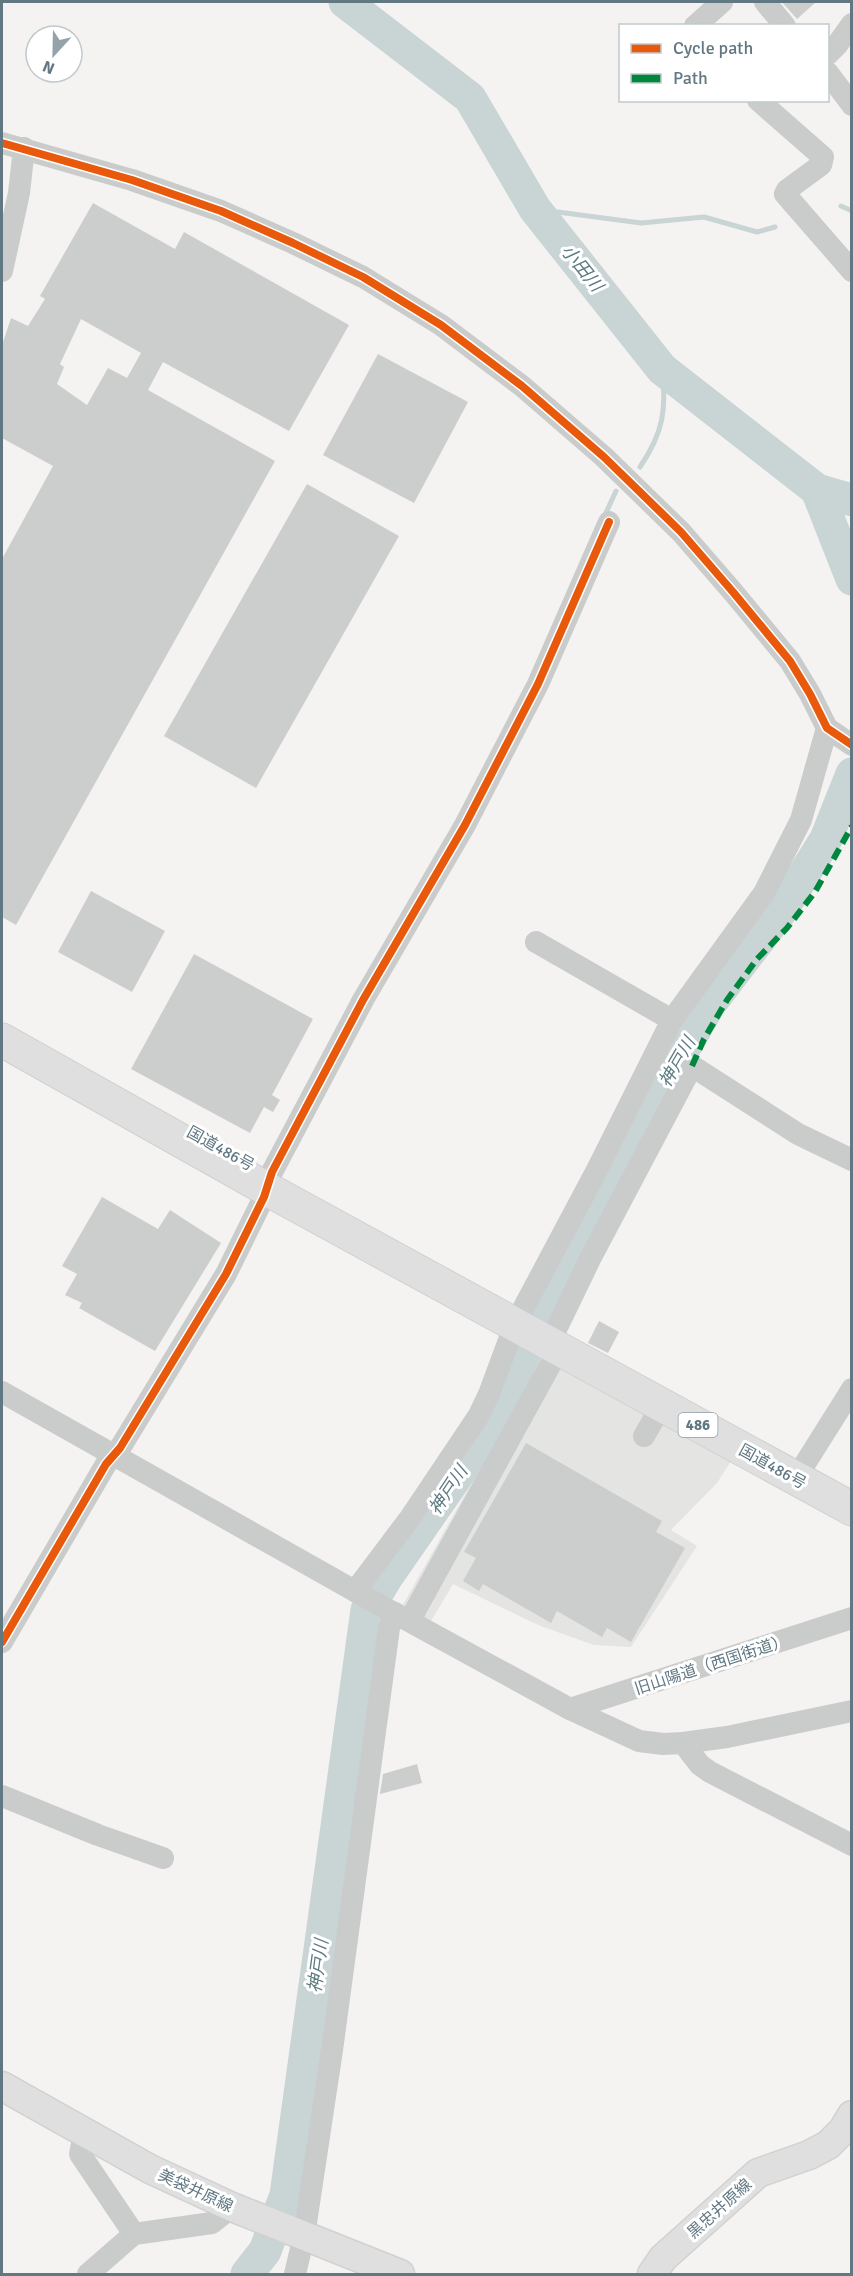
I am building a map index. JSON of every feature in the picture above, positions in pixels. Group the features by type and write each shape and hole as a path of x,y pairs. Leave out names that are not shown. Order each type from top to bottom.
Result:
{"highway":[{"name":"国道486号","path":"2,1040 267,1189 852,1509"}],"main road":[{"name":"美袋井原線","path":"2,2086 150,2169 244,2212 400,2274"},
{"name":"黒忠井原線","path":"652,2274 663,2258 758,2173 828,2145 843,2130 852,2115"}],"street":[{"path":"697,24 722,2"},
{"path":"765,2 784,24"},
{"path":"829,53 852,24"},
{"path":"829,74 852,105"},
{"path":"760,102 823,157 821,165 787,190 785,194 852,271"},
{"path":"2,143 132,180 221,211 363,277 441,325 522,386 604,457 681,532 790,661 839,736 801,820 764,893 672,1020 598,1168 538,1337 489,1394 479,1415 358,1593"},
{"path":"2,271 19,194 24,148"},
{"path":"2,1642 113,1455 120,1448 226,1274 267,1189 272,1172 363,1000 465,825 538,684 609,522"},
{"path":"536,942 672,1020"},
{"path":"295,2274 296,2233 332,2050 388,1628 538,1337 591,1257 692,1066 798,1134 848,1152"},
{"path":"796,1478 852,1389"},
{"path":"2,1392 358,1593 570,1709 639,1741 663,1744 727,1737 852,1711"},
{"path":"644,1436 662,1405"},
{"name":"旧山陽道（西国街道）","path":"570,1709 852,1618"},
{"path":"683,1743 700,1765 710,1772 852,1845"},
{"path":"2,1796 163,1858"},
{"path":"84,2133 80,2154 134,2234"},
{"path":"88,2274 134,2234 212,2223 244,2212"}],"shaded area":[{"path":"545,1352 733,1458 717,1483 671,1530 697,1546 631,1647 594,1645 538,1625 453,1584 428,1626 400,1610"}],"building":[{"path":"782,2 816,2 797,19"},
{"path":"93,203 175,249 184,232 349,325 289,431 163,362 148,390 275,461 16,925 2,917 2,559 53,466 2,438 2,345 11,318 28,326 45,299 40,296","holes":["81,319 141,353 127,378 108,368 87,405 57,384 64,367 60,364"]},
{"path":"378,354 468,402 414,503 323,455"},
{"path":"307,484 399,536 256,788 164,736"},
{"path":"91,891 165,931 132,992 58,952"},
{"path":"194,954 313,1019 272,1095 280,1100 273,1112 264,1107 250,1133 131,1069"},
{"path":"102,1197 158,1229 170,1210 221,1243 155,1351 79,1308 82,1303 65,1295 77,1274 62,1266"},
{"path":"599,1321 619,1332 608,1353 588,1343"},
{"path":"526,1443 662,1521 656,1532 685,1548 631,1642 607,1628 602,1637 557,1611 551,1623 483,1584 479,1591 463,1581 476,1558 464,1552"},
{"path":"417,1764 422,1783 380,1794 383,1774"}],"waterway":[{"name":"小田川","path":"345,2 470,98 535,209 662,369 817,490 852,500"},
{"path":"841,206 852,211"},
{"path":"535,209 641,223 704,217 757,232 775,227"},
{"path":"640,467 654,443 662,421 664,397 662,369"},
{"name":"神戸川","path":"817,490 852,579"},
{"path":"604,517 616,491"},
{"name":"神戸川","path":"247,2274 265,2251 286,2195 367,1610 386,1578 481,1441 635,1134 709,1005 781,911 826,839 852,774"}],"marked path":[{"path":"692,1066 704,1039 727,1000 757,959 787,928 815,892 852,826"}],"cycle path":[{"path":"2,143 132,180 221,211 363,277 441,325 522,386 604,457 681,532 790,661 827,728 852,745"},
{"path":"2,1642 106,1464 120,1448 226,1274 264,1197 272,1172 363,1000 465,825 538,684 609,522"}]}
